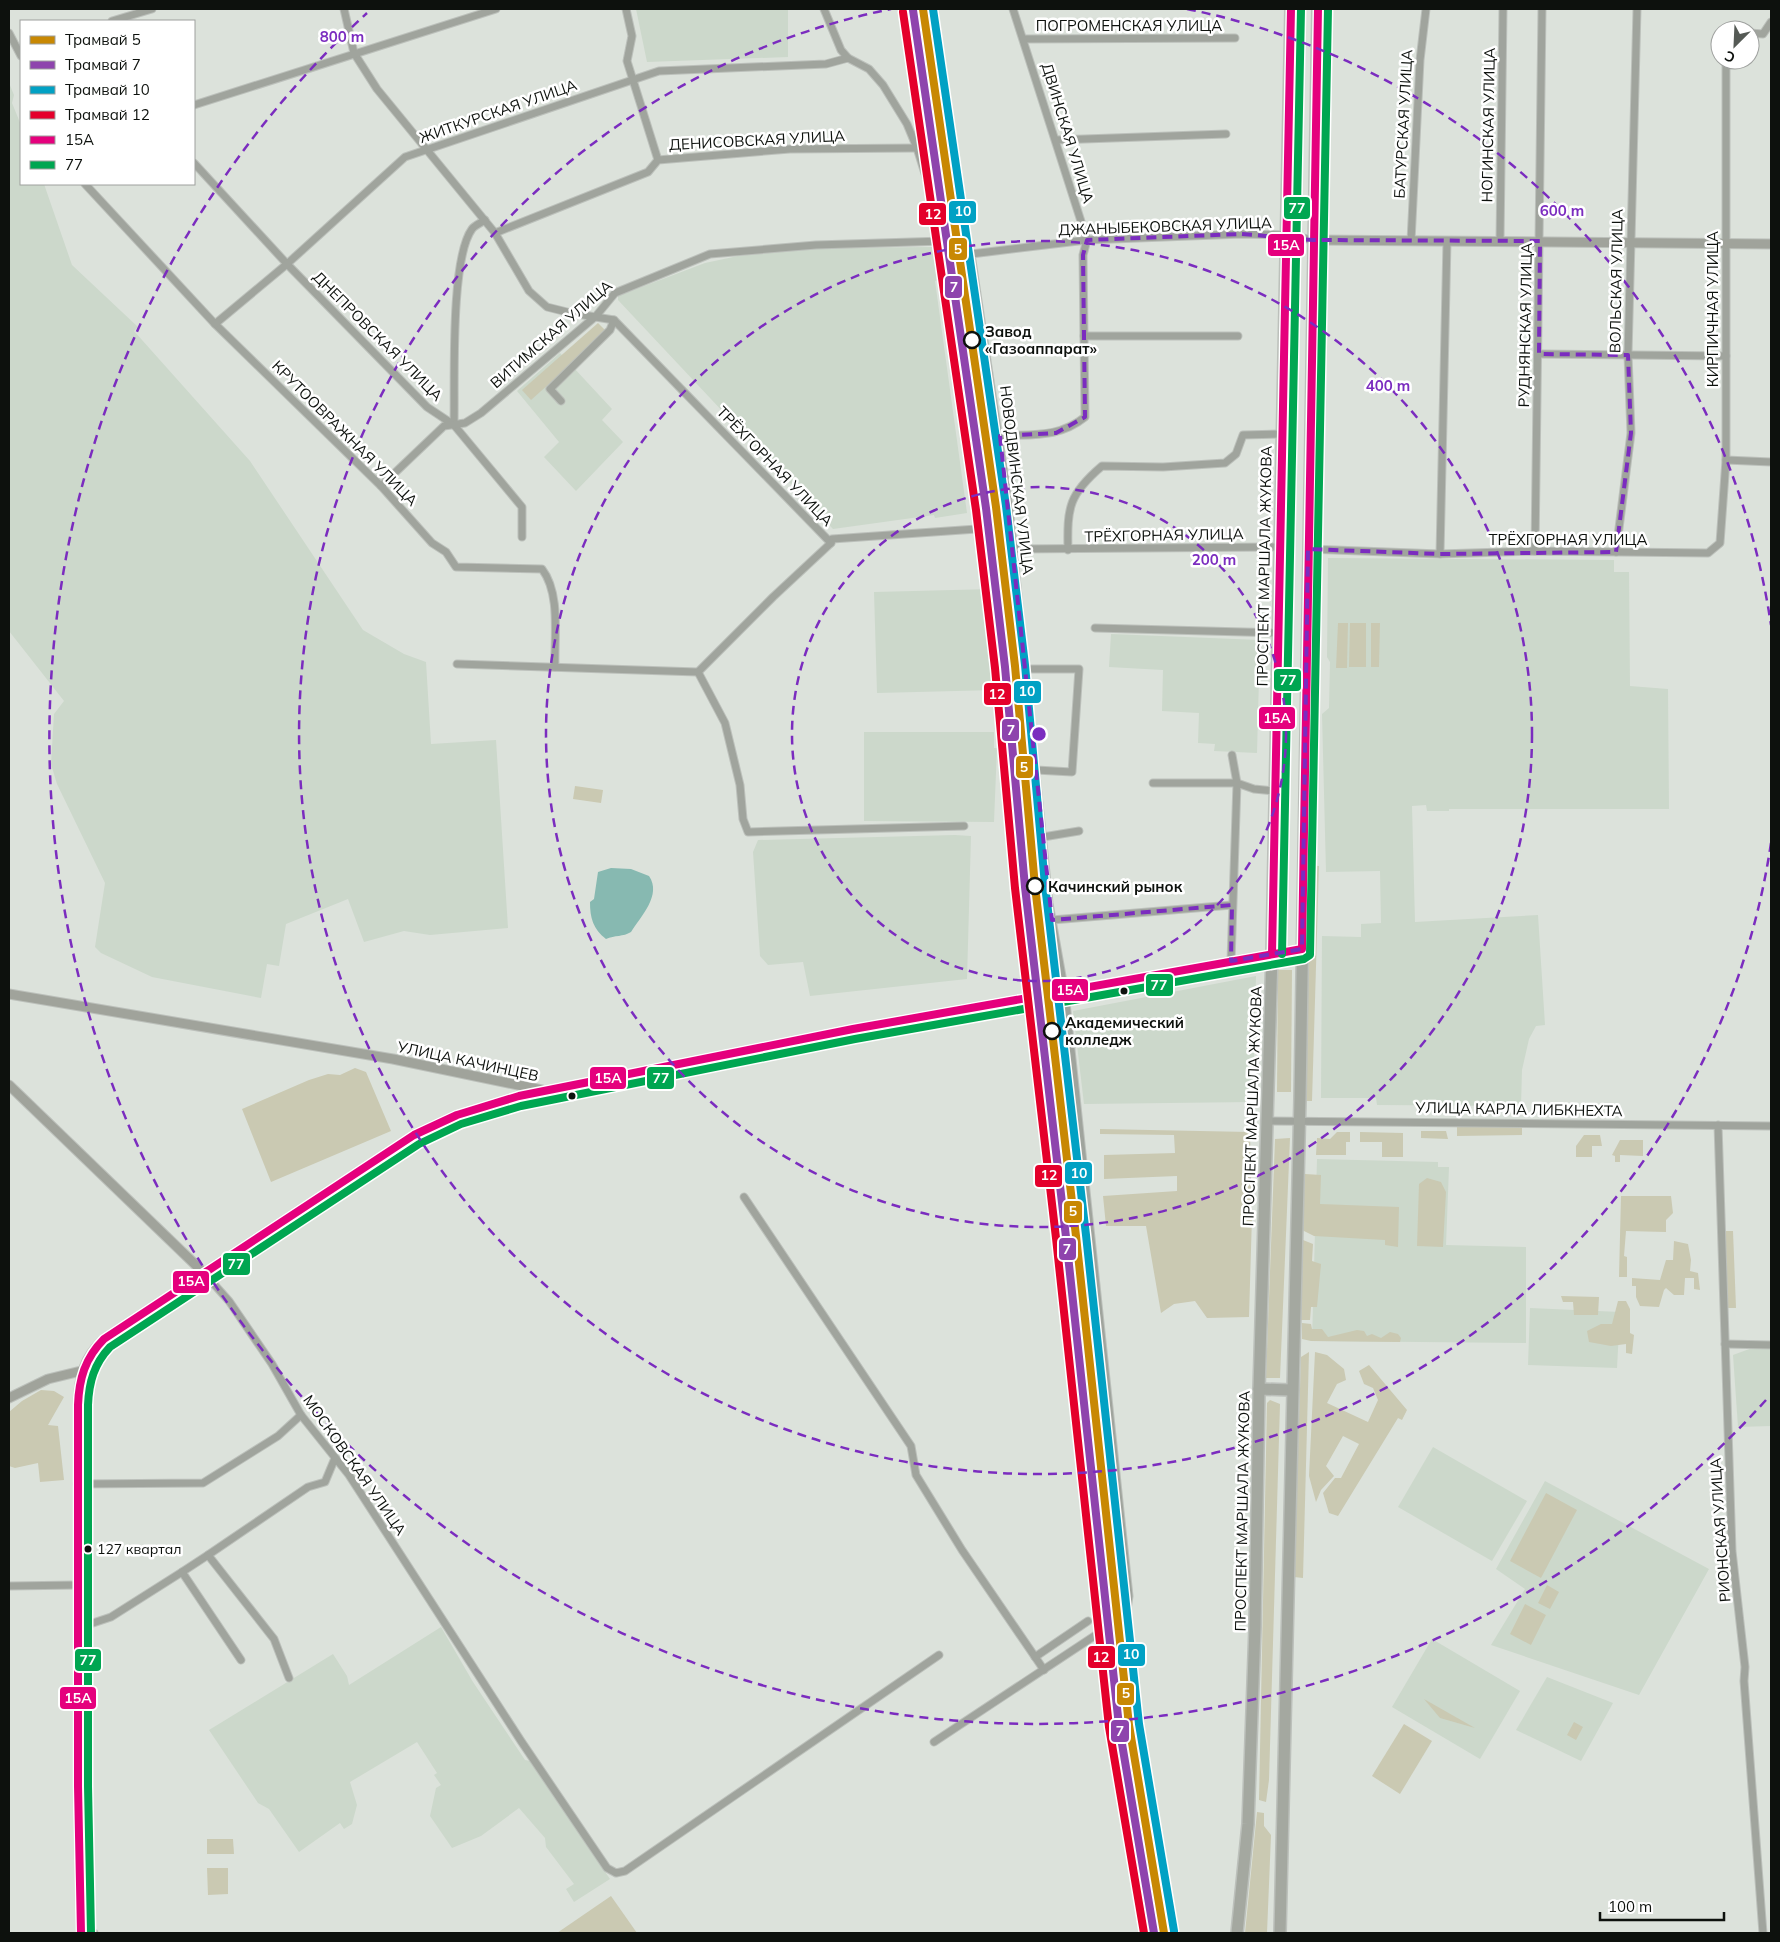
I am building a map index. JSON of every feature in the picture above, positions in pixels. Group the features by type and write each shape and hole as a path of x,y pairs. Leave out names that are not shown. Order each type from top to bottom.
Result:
{"highway":[{"name":"ПРОСПЕКТ МАРШАЛА ЖУКОВА","path":"1237,1933 1248,1824 1272,954 1290,9"},
{"path":"1280,1933 1299,1122 1318,9"},
{"path":"1259,1388 1292,1390"}],"main road":[{"name":"ДЖАНЫБЕКОВСКАЯ УЛИЦА","path":"1313,240 1771,244"},
{"name":"УЛИЦА КАЧИНЦЕВ","path":"9,994 384,1057 550,1092 853,1029 1064,993 1302,949"},
{"path":"9,1085 204,1273"},
{"path":"81,1933 77,1484 78,1383 88,1356 104,1339 414,1136 456,1114 519,1096 550,1092"},
{"path":"9,1398 39,1383 82,1370"}],"street":[{"path":"115,20 152,9"},
{"path":"344,9 354,54 377,89 495,233 529,291 547,306 571,313 614,320 610,330 550,389 561,401"},
{"path":"195,106 496,9"},
{"path":"626,9 632,36 627,61 631,80 658,160"},
{"path":"824,9 836,42 848,58 869,69 883,85 906,124 917,148 944,241"},
{"name":"ДВИНСКАЯ УЛИЦА","path":"1000,436 1056,433 1071,428 1085,417 1083,255 1087,240 1013,9"},
{"name":"БАТУРСКАЯ УЛИЦА","path":"1411,241 1420,60 1426,9"},
{"name":"НОГИНСКАЯ УЛИЦА","path":"1500,241 1503,9"},
{"name":"РУДНЯНСКАЯ УЛИЦА","path":"1535,551 1542,9"},
{"name":"ВОЛЬСКАЯ УЛИЦА","path":"1616,552 1632,433 1628,355 1637,9"},
{"path":"1760,34 1763,34 1771,22"},
{"path":"9,33 20,52"},
{"name":"ПОГРОМЕНСКАЯ УЛИЦА","path":"1024,39 1235,38"},
{"name":"ЖИТКУРСКАЯ УЛИЦА","path":"215,324 287,264 406,157 659,71 826,64 848,58"},
{"name":"КИРПИЧНАЯ УЛИЦА","path":"1708,553 1720,543 1726,460 1726,70"},
{"path":"1056,140 1226,134"},
{"name":"ДЕНИСОВСКАЯ УЛИЦА","path":"495,233 648,172 658,160 790,149 917,148"},
{"name":"ДНЕПРОВСКАЯ УЛИЦА","path":"195,164 287,264 426,407 454,425 522,507 522,537"},
{"name":"КРУТООВРАЖНАЯ УЛИЦА","path":"86,185 215,324 381,486 432,543 446,552 456,566 542,569 548,578 553,598 555,667"},
{"path":"454,425 460,260 472,228 485,220"},
{"name":"ДЖАНЫБЕКОВСКАЯ УЛИЦА","path":"944,241 950,254 971,254 1087,240 1242,234 1287,235 1313,240"},
{"name":"ВИТИМСКАЯ УЛИЦА","path":"381,486 444,426 465,423 481,413 596,316 615,293 710,254 816,245 944,241"},
{"path":"1440,554 1447,241"},
{"name":"НОВОДВИНСКАЯ УЛИЦА","path":"934,1742 1117,1621 1127,1610 1129,1596 1064,993 1052,920 1009,507 1000,436 971,254"},
{"name":"ТРЁХГОРНАЯ УЛИЦА","path":"614,320 831,543 832,539 977,529 987,521 990,510 1012,506 1017,549 1280,547"},
{"path":"1084,336 1238,336"},
{"path":"1539,354 1726,356"},
{"path":"1068,550 1067,521 1072,501 1082,483 1102,466 1162,467 1225,463 1236,454 1243,435 1282,434"},
{"path":"1726,460 1771,462"},
{"path":"457,664 698,672 773,597 831,543"},
{"name":"ТРЁХГОРНАЯ УЛИЦА","path":"1308,549 1440,554 1535,551 1708,553"},
{"path":"1095,628 1278,633"},
{"path":"1026,669 1079,669 1072,772 1036,770"},
{"path":"698,672 725,723 740,785 743,820 748,832 964,826"},
{"path":"1231,961 1237,783 1232,755"},
{"path":"1153,783 1237,783 1254,789 1275,791"},
{"path":"1043,837 1079,830"},
{"path":"1052,920 1232,905"},
{"name":"УЛИЦА КАРЛА ЛИБКНЕХТА","path":"1266,1121 1771,1126"},
{"name":"РИОНСКАЯ УЛИЦА","path":"1718,1125 1732,1552 1745,1666 1744,1680 1763,1933"},
{"path":"744,1197 910,1446 916,1475 962,1550 1044,1670"},
{"name":"МОСКОВСКАЯ УЛИЦА","path":"204,1273 229,1301 272,1364 301,1415 349,1475 496,1702 607,1868 616,1873 626,1871 939,1655"},
{"path":"1725,1344 1771,1345"},
{"path":"77,1484 203,1484 278,1436 301,1415"},
{"path":"78,1628 111,1617 208,1555 308,1487 325,1482 335,1458"},
{"path":"208,1555 274,1640 289,1678"},
{"path":"182,1572 241,1660"},
{"path":"9,1586 78,1585"},
{"path":"1035,1657 1088,1621"},
{"path":"80,1921 94,1933"}],"highlighted area":[{"path":"1242,234 1313,240 1540,241 1539,354 1628,355 1631,433 1616,552 1440,554 1308,549 1302,949 1231,961 1232,905 1052,920 1000,436 1056,433 1085,417 1083,255 1087,240"}],"shaded area":[{"path":"636,9 788,9 788,57 647,62"},
{"path":"9,83 14,95 12,103 20,123 20,185 44,185 72,265 138,327 134,331 250,461 363,630 404,654 426,662 431,744 496,740 508,928 430,935 404,931 364,942 348,899 286,924 279,966 267,964 261,998 152,977 101,953 95,947 105,883 57,784 51,764 54,714 64,701 9,631"},
{"path":"935,247 939,280 935,281 967,513 935,518 934,515 833,529 618,300 618,296 705,263 738,256 813,248"},
{"path":"598,323 607,332 531,400 522,390"},
{"path":"560,353 612,409 602,420 623,442 576,491 544,457 559,442 517,391"},
{"path":"1328,558 1614,560 1614,572 1629,572 1630,686 1668,689 1669,809 1449,809 1449,811 1427,811 1426,805 1412,806 1415,922 1538,915 1545,1025 1536,1026 1529,1039 1522,1070 1521,1106 1377,1105 1376,1098 1321,1098 1322,936 1361,937 1361,924 1381,923 1380,871 1326,872 1322,714 1329,708 1330,662 1327,657"},
{"path":"993,589 996,690 877,693 874,592"},
{"path":"1338,623 1348,623 1347,668 1336,668"},
{"path":"1350,623 1366,623 1366,667 1349,667"},
{"path":"1371,623 1380,623 1379,667 1371,667"},
{"path":"1111,634 1260,640 1257,753 1214,751 1215,744 1198,743 1199,713 1162,711 1163,670 1109,667"},
{"path":"864,732 994,732 994,748 997,748 994,822 864,821"},
{"path":"575,786 603,790 601,803 573,799"},
{"path":"971,836 967,979 810,996 803,962 768,965 760,956 753,852 758,840"},
{"path":"1309,865 1319,866 1312,1101 1305,1101"},
{"path":"1278,970 1292,970 1291,1092 1277,1092"},
{"path":"1256,976 1253,1102 1084,1104 1073,1011"},
{"path":"355,1068 366,1072 391,1131 271,1182 242,1109 309,1080 328,1074 340,1075"},
{"path":"1457,1127 1522,1127 1522,1135 1457,1136"},
{"path":"1100,1129 1250,1132 1252,1216 1249,1317 1207,1318 1195,1301 1174,1304 1161,1313 1146,1226 1106,1226 1103,1196 1177,1191 1177,1176 1104,1179 1104,1155 1175,1153 1174,1135 1100,1134"},
{"path":"1421,1131 1446,1131 1448,1139 1421,1138"},
{"path":"1337,1132 1350,1132 1350,1142 1346,1142 1346,1155 1316,1155 1317,1138 1330,1139"},
{"path":"1360,1132 1403,1133 1403,1157 1382,1157 1382,1142 1360,1142"},
{"path":"1584,1135 1600,1135 1602,1146 1592,1146 1592,1157 1576,1157 1576,1146"},
{"path":"1290,1138 1280,1378 1266,1378 1275,1139"},
{"path":"1620,1140 1643,1140 1643,1156 1620,1155 1620,1162 1615,1162 1615,1156 1612,1155"},
{"path":"1317,1159 1438,1162 1438,1167 1449,1167 1446,1245 1526,1247 1526,1343 1312,1341"},
{"path":"1305,1174 1321,1175 1320,1204 1399,1207 1398,1247 1385,1245 1385,1240 1314,1236 1302,1230"},
{"path":"1427,1178 1441,1182 1446,1192 1443,1247 1417,1246 1419,1184"},
{"path":"1621,1196 1671,1196 1673,1213 1666,1220 1666,1232 1626,1231 1624,1256 1627,1257 1627,1277 1619,1277"},
{"path":"1722,1231 1733,1231 1736,1308 1726,1308"},
{"path":"1303,1240 1313,1244 1312,1261 1321,1264 1317,1307 1311,1307 1310,1320 1301,1320"},
{"path":"1674,1241 1688,1244 1691,1260 1690,1271 1698,1273 1700,1290 1694,1289 1694,1278 1685,1278 1684,1295 1674,1295 1666,1288 1659,1307 1640,1306 1636,1297 1636,1286 1632,1286 1632,1278 1660,1280 1666,1260 1673,1260"},
{"path":"1561,1296 1599,1297 1598,1315 1574,1315 1573,1302 1563,1302"},
{"path":"1618,1301 1626,1301 1630,1309 1630,1333 1634,1335 1632,1354 1626,1353 1626,1344 1611,1346 1589,1342 1587,1331 1601,1324 1612,1324"},
{"path":"1530,1308 1620,1312 1617,1368 1528,1365"},
{"path":"1302,1323 1311,1324 1312,1329 1322,1329 1328,1337 1357,1330 1364,1331 1367,1336 1372,1334 1381,1338 1390,1332 1398,1334 1401,1338 1400,1342 1311,1341 1302,1339"},
{"path":"1752,1348 1771,1348 1771,1426 1738,1427 1733,1355"},
{"path":"1309,1352 1303,1578 1294,1577 1301,1357"},
{"path":"1315,1352 1327,1355 1344,1369 1346,1380 1337,1384 1327,1403 1368,1422 1378,1400 1373,1388 1364,1384 1359,1371 1369,1365 1407,1410 1402,1420 1398,1418 1338,1516 1329,1513 1323,1493 1335,1478 1341,1478 1359,1444 1343,1436 1326,1466 1334,1476 1321,1490 1316,1502 1309,1476"},
{"path":"41,1390 54,1391 64,1397 48,1425 58,1426 64,1480 40,1482 38,1463 15,1468 9,1466 9,1412 22,1401"},
{"path":"1270,1400 1280,1404 1269,1780 1266,1802 1259,1800 1267,1403"},
{"path":"1433,1447 1527,1501 1492,1561 1398,1507"},
{"path":"1545,1481 1709,1569 1639,1695 1491,1645 1525,1589 1496,1569"},
{"path":"1546,1493 1577,1510 1541,1578 1510,1561"},
{"path":"1547,1585 1559,1592 1550,1609 1538,1603"},
{"path":"1525,1604 1546,1615 1531,1645 1510,1634"},
{"path":"441,1627 473,1682 525,1760 530,1761 610,1879 574,1902 566,1889 574,1884 546,1847 545,1838 519,1808 481,1836 452,1848 430,1816 436,1788 441,1785 434,1775 437,1773 417,1742 350,1782 357,1805 352,1824 344,1829 340,1823 299,1852 269,1809 258,1803 209,1730 333,1654 347,1676 349,1685"},
{"path":"1432,1639 1520,1691 1480,1759 1392,1707"},
{"path":"1547,1677 1613,1703 1581,1761 1516,1730"},
{"path":"1424,1699 1475,1728 1440,1718"},
{"path":"1574,1722 1583,1727 1576,1740 1567,1735"},
{"path":"1404,1724 1432,1741 1400,1794 1372,1776"},
{"path":"1257,1812 1264,1813 1264,1826 1271,1835 1267,1933 1245,1933"},
{"path":"207,1839 233,1839 234,1854 207,1854"},
{"path":"207,1868 228,1868 228,1894 208,1895"},
{"path":"611,1896 637,1933 557,1933"}],"water":[{"path":"611,868 631,869 649,876 653,891 649,905 631,932 606,939 593,923 590,902 594,899 598,872"}],"tram line":[{"name":"5","path":"923,9 996,507 1015,666 1035,886 1076,1236 1129,1725 1164,1933"},
{"name":"10","path":"933,9 1006,506 1025,665 1045,885 1086,1235 1139,1724 1174,1931"},
{"name":"7","path":"913,10 986,508 1005,667 1025,887 1066,1237 1119,1726 1154,1933"},
{"name":"12","path":"903,12 976,510 995,668 1015,888 1056,1238 1109,1727 1144,1933"},
{"path":"1151,1933 1159,1919 1160,1908"}],"transit line":[{"name":"15А","path":"1272,954 1291,9"},
{"name":"77","path":"1282,954 1301,9"},
{"name":"15А","path":"81,1933 78,1786 78,1405 84,1369 97,1346 104,1339 414,1135 457,1115 519,1096 853,1029 1302,949 1318,9"},
{"name":"77","path":"91,1933 88,1786 88,1405 93,1374 100,1360 110,1347 419,1144 461,1124 521,1106 855,1039 1304,959 1310,955 1328,9"}],"place":[{"name":"Завод «Газоаппарат»","path":"972,340"},
{"name":"Качинский рынок","path":"1035,886"},
{"name":"Академический колледж","path":"1052,1031"},
{"name":"127 квартал","path":"88,1549"}]}
